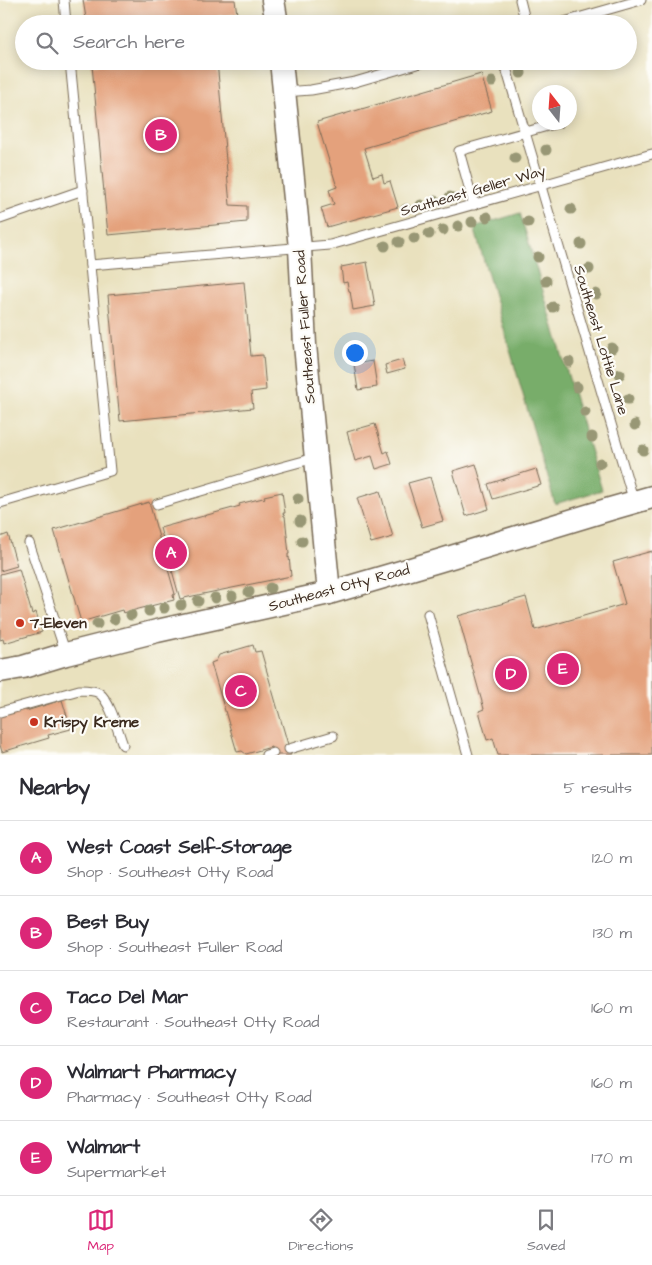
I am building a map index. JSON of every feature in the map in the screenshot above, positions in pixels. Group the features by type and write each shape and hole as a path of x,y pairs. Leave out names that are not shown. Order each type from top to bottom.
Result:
{"street":[{"path":"273,0 276,15"},
{"name":"Southeast Fuller Road","path":"282,70 300,248 305,345 329,593"},
{"name":"Southeast Otty Road","path":"0,671 23,667 157,631 329,593 643,500"},
{"name":"Southeast Otty Road","path":"0,678 23,667"}],"lane":[{"path":"64,0 65,15"},
{"path":"520,0 524,15"},
{"path":"588,15 641,0"},
{"path":"0,503 110,471 71,70"},
{"path":"284,92 311,90 355,82 396,70"},
{"name":"Southeast Lottie Lane","path":"506,70 524,133 643,500"},
{"path":"474,205 459,151 534,130"},
{"name":"Southeast Geller Way","path":"90,266 330,246 652,154"},
{"path":"0,219 83,190"},
{"path":"157,504 315,458"},
{"path":"29,543 66,654"},
{"path":"428,614 468,755"},
{"path":"0,712 79,690 90,690 104,698 110,708 123,745"},
{"path":"289,749 332,736"}],"green space":[{"path":"520,213 602,490 555,504 474,227"}],"building":[{"path":"83,0 235,0 237,14 227,15 86,15"},
{"path":"92,70 218,70 230,205 247,206 247,222 108,235"},
{"path":"481,74 492,111 364,148 373,177 382,174 384,183 390,181 398,207 327,227 321,208 334,204 329,190 337,187 317,122"},
{"path":"367,262 375,306 353,310 347,282 343,283 341,267"},
{"path":"244,282 251,356 263,355 266,390 251,392 253,408 120,421 108,295"},
{"path":"402,360 405,369 387,374 385,365"},
{"path":"373,361 377,387 358,390 354,364"},
{"path":"375,424 384,453 388,451 392,464 376,469 372,456 355,461 347,432"},
{"path":"476,464 489,509 466,516 453,471"},
{"path":"536,469 541,485 493,499 488,484"},
{"path":"430,477 443,521 422,527 408,483"},
{"path":"380,491 393,537 371,543 357,498"},
{"path":"282,492 291,576 180,599 160,528 240,506 239,504 263,499 265,498 264,496"},
{"path":"149,502 175,594 173,595 174,600 123,613 122,610 81,622 54,530"},
{"path":"8,534 17,566 0,571 0,537"},
{"path":"652,551 652,755 498,755 493,738 487,740 479,711 484,709 458,616 526,597 535,630 625,604 613,562"},
{"name":"7-Eleven","path":"19,569 32,614 36,612 42,632 4,643 3,639 0,640 0,574"},
{"path":"253,645 255,652 261,651 291,755 273,755 271,747 246,754 242,751 237,752 211,663 216,661 219,655"},
{"name":"Krispy Kreme","path":"62,700 71,729 48,735 49,738 2,752 0,745 0,714 25,707 26,711"}],"place":[{"name":"Best Buy","path":"161,135"},
{"name":"West Coast Self-Storage","path":"171,553"},
{"name":"7-Eleven","path":"20,623"},
{"name":"Walmart","path":"563,669"},
{"name":"Walmart Pharmacy","path":"511,674"},
{"name":"Taco Del Mar","path":"241,691"},
{"name":"Krispy Kreme","path":"34,722"}]}
